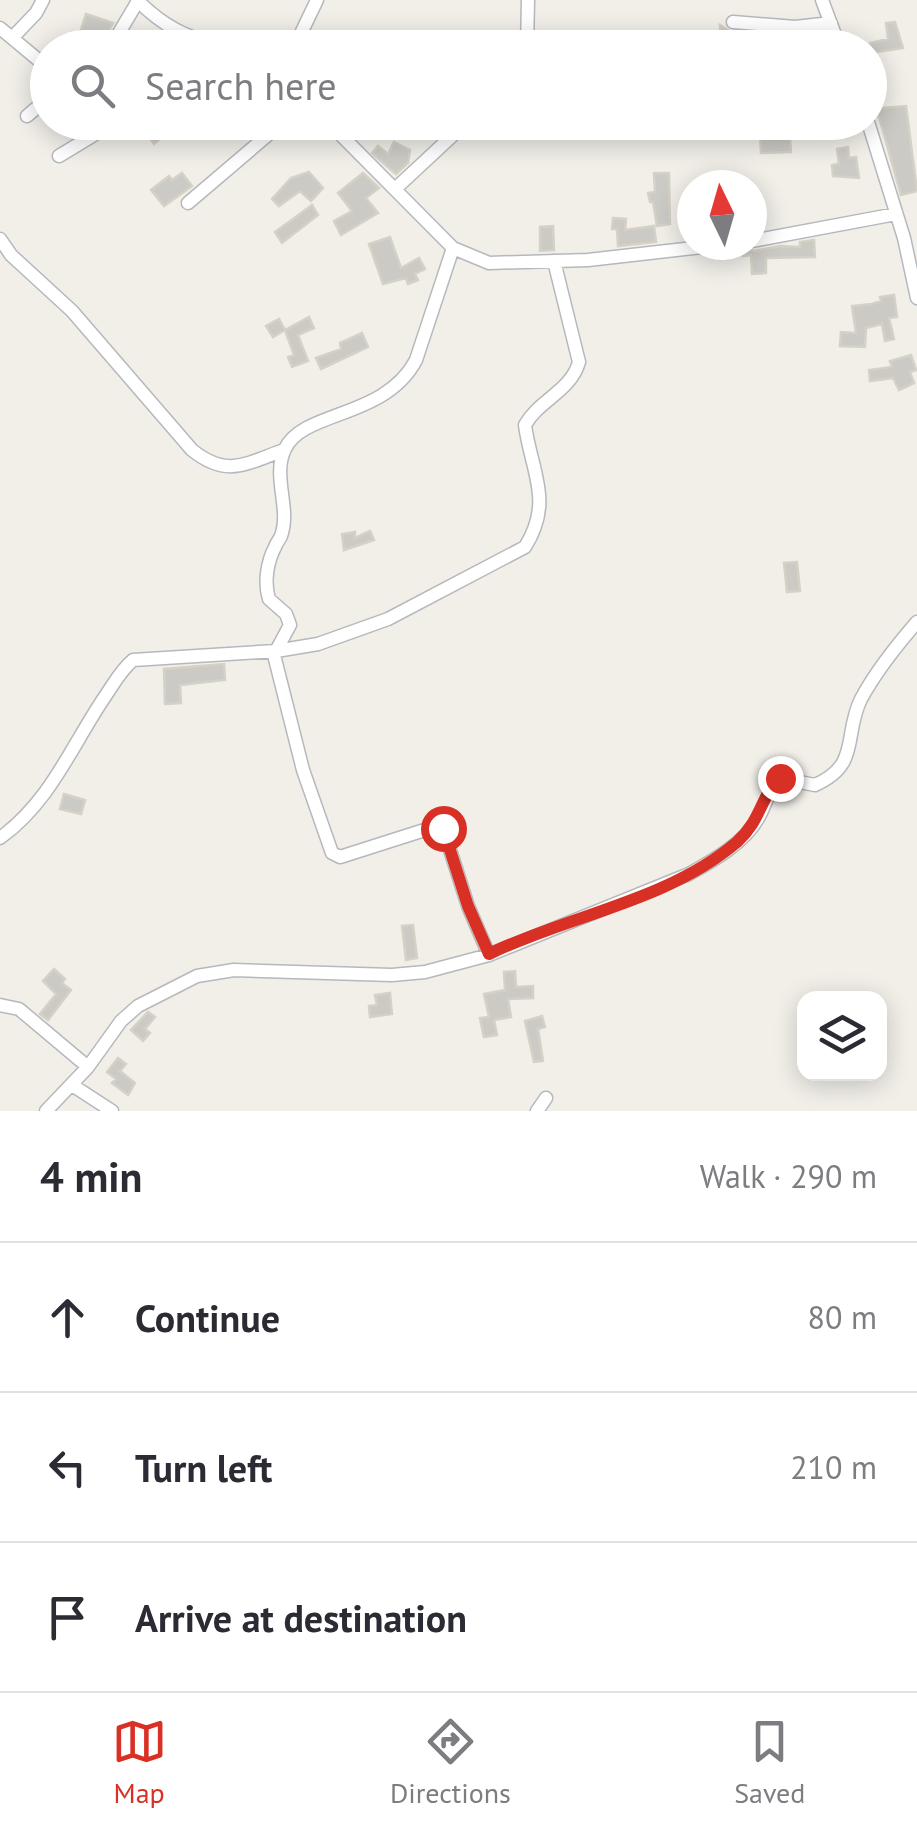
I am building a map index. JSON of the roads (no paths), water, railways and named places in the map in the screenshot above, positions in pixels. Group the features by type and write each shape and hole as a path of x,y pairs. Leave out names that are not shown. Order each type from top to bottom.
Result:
{"street":[{"path":"12,38 43,0"},
{"path":"120,30 137,0 172,30"},
{"path":"303,30 317,0"},
{"path":"527,30 528,0"},
{"path":"822,0 833,30"},
{"path":"732,22 795,27 830,22"},
{"path":"0,28 30,53"},
{"path":"59,156 85,140"},
{"path":"188,203 262,140"},
{"path":"346,140 454,248 489,263 554,262 677,249"},
{"path":"395,189 448,140"},
{"path":"873,140 914,272 917,298"},
{"path":"767,238 896,214"},
{"path":"0,239 11,255 72,310 192,450 208,463 223,468 284,450 297,435 374,402 408,375 454,248"},
{"path":"0,838 41,800 96,710 133,660 274,651 318,644 365,629 525,547 535,525 540,497 526,425 575,377 579,362 554,262"},
{"path":"284,450 280,471 283,532 270,557 266,580 269,599 286,614 290,625 274,651 303,770 332,853 340,857 443,828 468,906 489,954"},
{"path":"48,1110 88,1067 120,1021 138,1006 182,983 214,971 392,976 425,972 489,954 662,886 713,860 757,821 771,788 780,778 810,786 830,776 846,760 862,697 917,622"},
{"path":"0,1005 19,1008 88,1067"},
{"path":"72,1085 112,1111"},
{"path":"537,1111 546,1098"}]}
